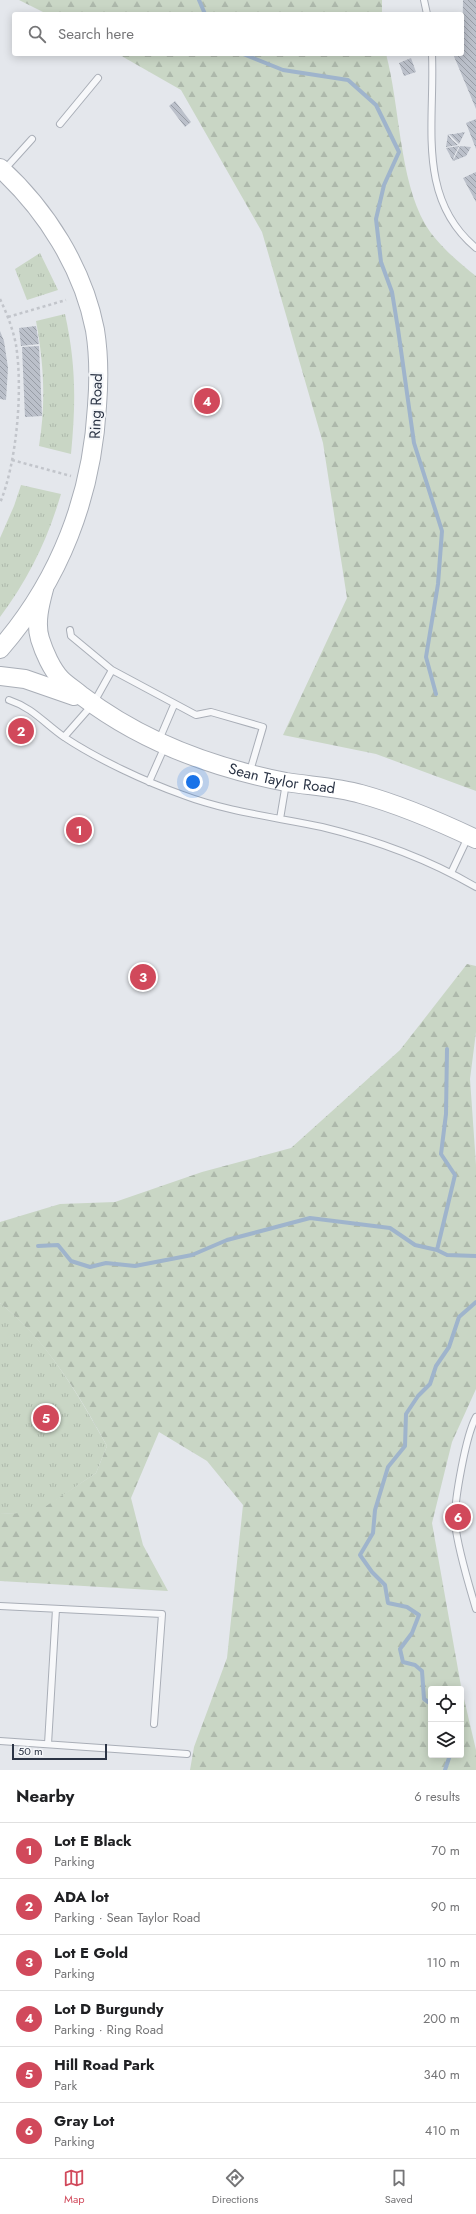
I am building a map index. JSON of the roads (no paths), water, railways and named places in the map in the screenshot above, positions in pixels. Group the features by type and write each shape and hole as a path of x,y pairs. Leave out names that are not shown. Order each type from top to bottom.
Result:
{"main road":[{"name":"Ring Road","path":"0,649 44,589 79,511 89,477 95,443 99,382 95,330 82,286 64,248 41,212 19,185 2,170"},
{"name":"Sean Taylor Road","path":"44,589 38,621 39,638 60,679 93,704 127,726 162,743 250,773 286,781 359,793 412,811 472,837"},
{"name":"Sean Taylor Road","path":"0,676 25,679 93,704"}],"lane":[{"path":"424,0 427,12"},
{"path":"432,56 431,133 433,174 443,207 462,236 476,248"},
{"path":"60,124 98,78"},
{"path":"2,170 32,139"},
{"path":"70,630 71,636 112,670 174,705 196,715 211,712 264,727 250,773"},
{"path":"64,737 93,704 112,670"},
{"path":"9,700 24,705 64,737 149,782 219,808 322,827 388,846 451,873 476,887"},
{"path":"149,782 174,705"},
{"path":"280,819 286,781"},
{"path":"451,873 472,837"},
{"path":"476,1417 471,1425 461,1470 455,1522 476,1609"},
{"path":"0,1606 162,1614 154,1724"},
{"path":"48,1744 56,1609"},
{"path":"0,1741 187,1754"}],"waterway":[{"path":"199,0 204,12"},
{"path":"248,56 283,70 348,80 376,105 399,152 384,185 376,219 381,262 392,292 414,443 442,531 438,584 426,657 436,694"},
{"path":"447,1049 446,1114 441,1154 455,1175 437,1250 447,1255 476,1256"},
{"path":"38,1246 58,1245 71,1261 90,1267 106,1263 135,1266 192,1255 227,1240 310,1218 390,1228 415,1245 437,1250"},
{"path":"428,1702 424,1699 422,1671 415,1665 403,1662 400,1649 412,1633 419,1615 407,1607 388,1603 385,1585 372,1572 360,1555 373,1533 375,1510 388,1467 405,1446 406,1414 418,1396 430,1384 436,1366 449,1347 459,1317 476,1302"},
{"path":"445,1770 449,1758"}],"place":[{"name":"Lot D Burgundy","path":"207,401"},
{"name":"ADA lot","path":"21,731"},
{"name":"Lot E Black","path":"79,830"},
{"name":"Lot E Gold","path":"143,977"},
{"name":"Hill Road Park","path":"46,1418"},
{"name":"Gray Lot","path":"458,1517"}]}
